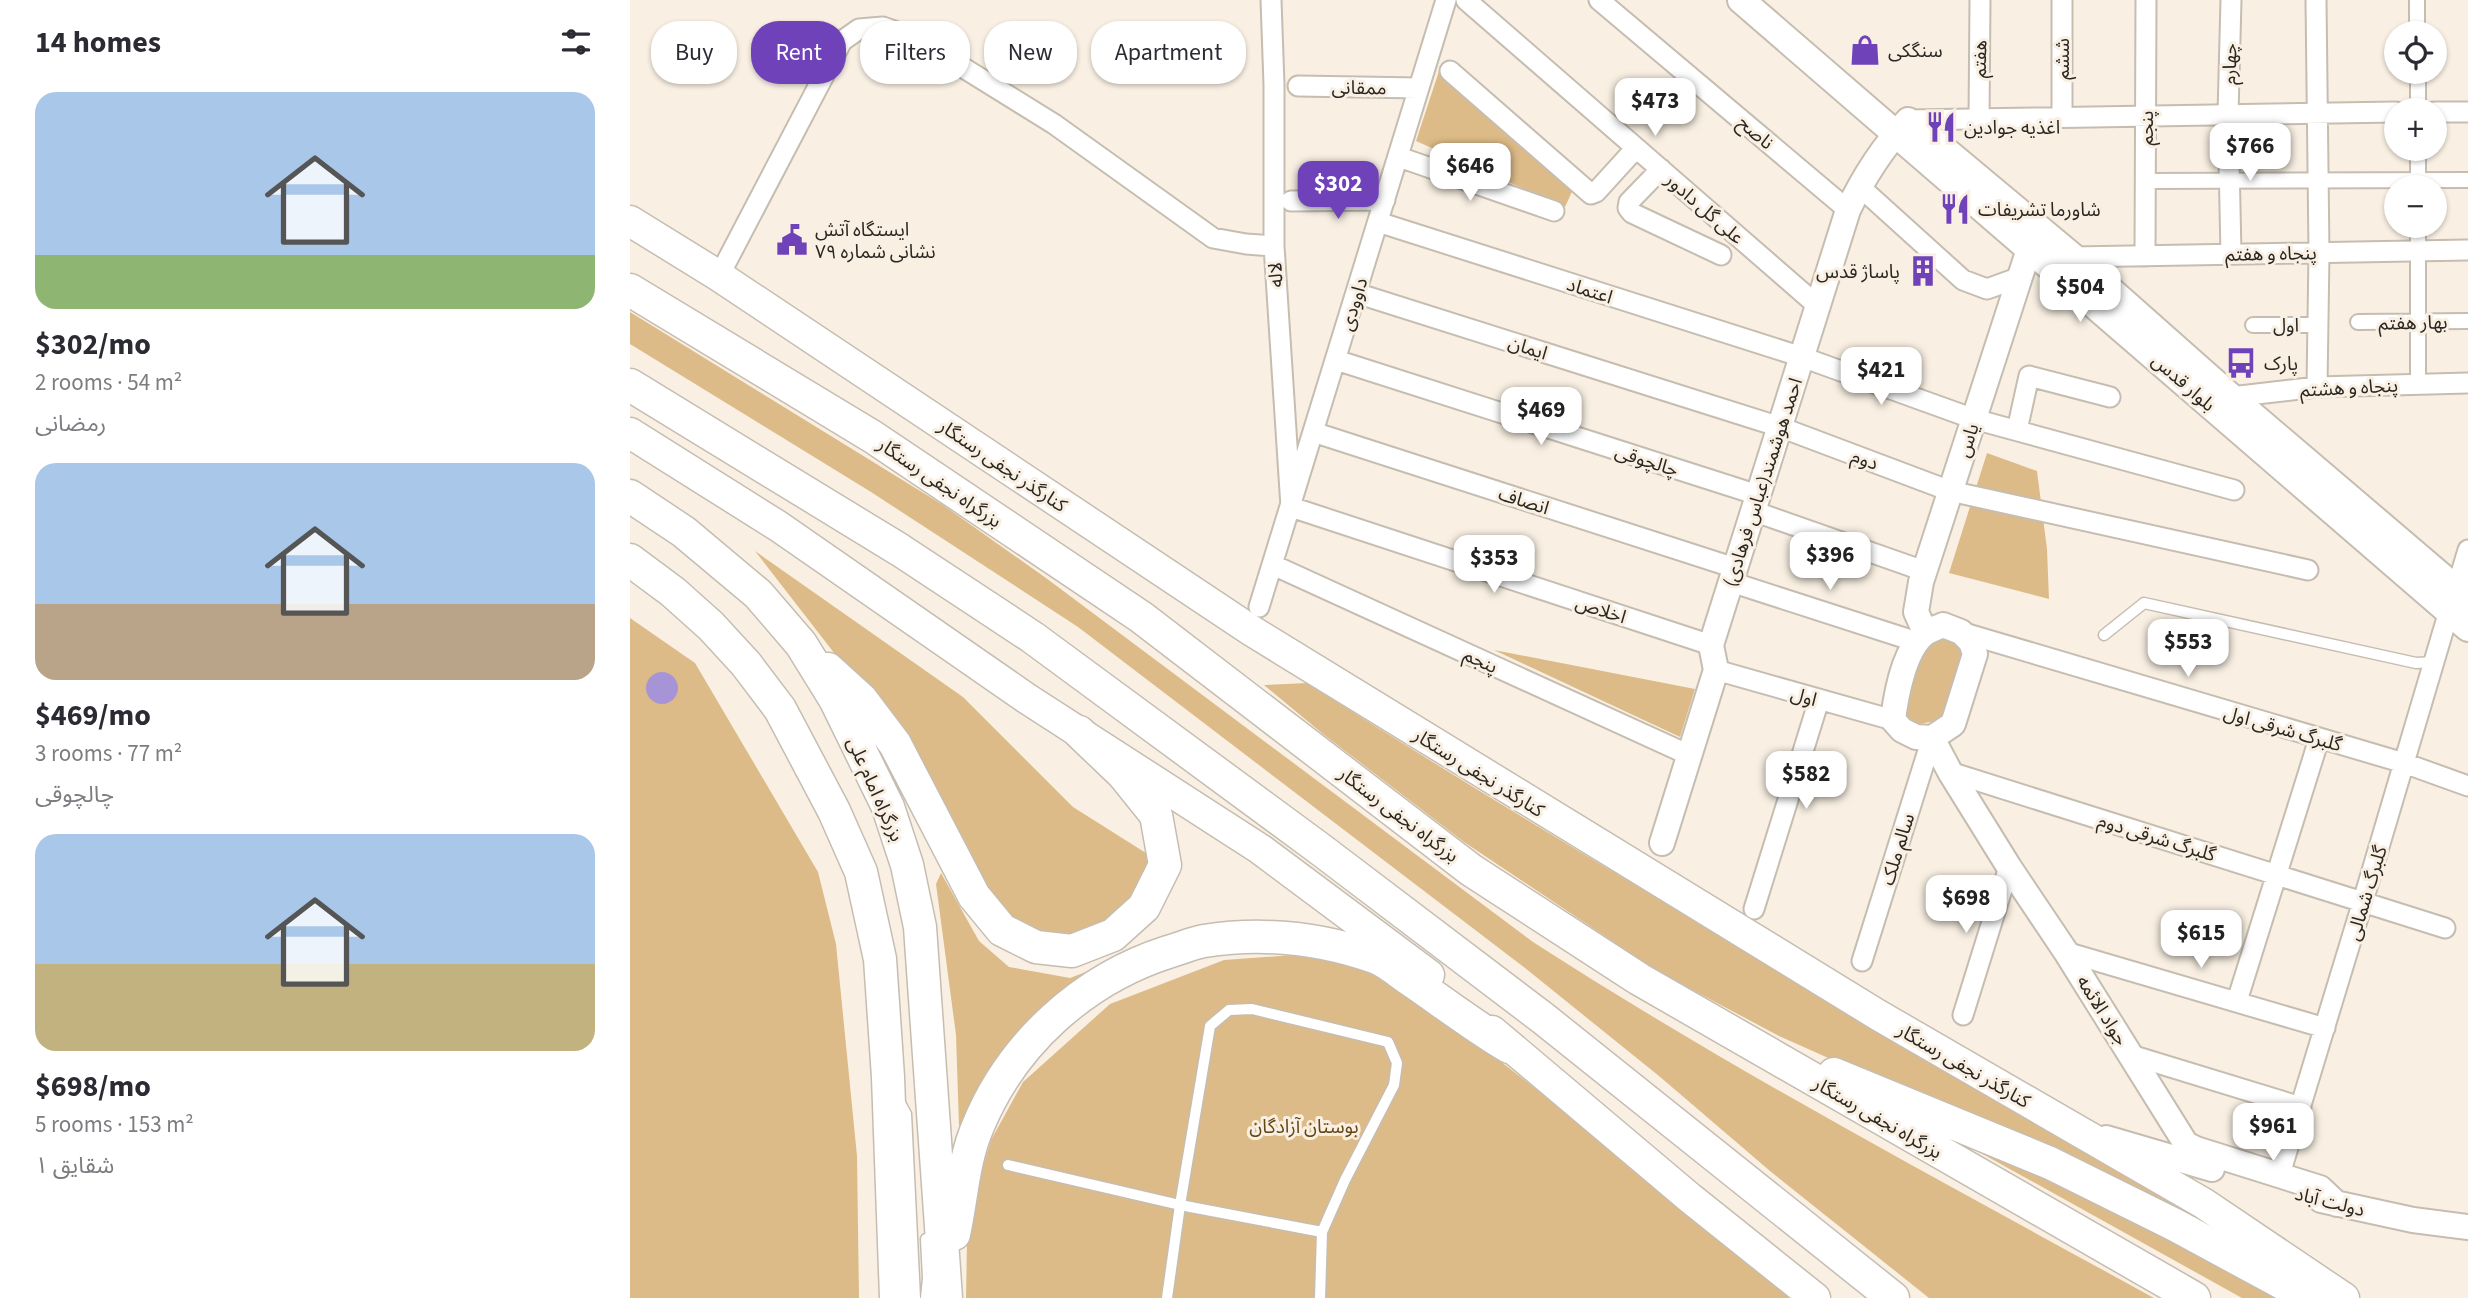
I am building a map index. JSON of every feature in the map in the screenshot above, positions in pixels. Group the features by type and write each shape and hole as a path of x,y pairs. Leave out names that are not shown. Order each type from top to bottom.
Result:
{"highway":[{"name":"بزرگراه نجفی رستگار","path":"630,290 884,444 1141,617 1471,870 1639,979 2194,1298"},
{"path":"630,385 900,550 1032,637 1544,1018 1893,1298"},
{"name":"بزرگراه امام علی","path":"630,496 684,532 758,594 801,644 835,699 882,795 907,864 920,927 930,1162 939,1291"},
{"path":"630,561 673,592 711,626 746,664 780,709 811,765 860,872 880,959 888,1077 896,1298"},
{"path":"801,644 861,699 895,744 974,896 1002,930 1036,947 1072,951 1113,935 1144,907 1165,865 1156,816 1123,774 1079,732"},
{"path":"939,1291 958,1215 964,1166 994,1091 1044,1027 1073,1000 1144,960 1202,942 1268,936 1329,944 1380,959 1474,1026 1509,1047"},
{"path":"1737,1036 1934,1113 2050,1163 2175,1225 2310,1298"}],"main road":[{"name":"بلوار قدس","path":"1741,0 2073,257 2271,431 2460,607"},
{"name":"بلوار قدس","path":"1768,0 2029,249 2460,607"},
{"name":"کنارگذر نجفی رستگار","path":"630,220 719,276 1252,631 1878,1015 2203,1203 2344,1298"},
{"path":"630,433 778,526 1079,732 1260,849 1434,978 1509,1047 1815,1298"}],"street":[{"name":"لاله","path":"1271,0 1274,246 1291,507"},
{"name":"داوودی","path":"1259,607 1446,0"},
{"name":"علی گل دادور","path":"1466,0 1818,306"},
{"name":"ناصح","path":"1599,0 1848,210"},
{"name":"هفتم","path":"1979,119 1980,0"},
{"name":"ششم","path":"2062,0 2062,117"},
{"name":"پنجم","path":"2145,256 2146,0"},
{"name":"چهارم","path":"2231,0 2228,114 2231,254"},
{"path":"2316,0 2319,253 2317,387"},
{"path":"2417,0 2417,21"},
{"path":"719,276 842,41 859,29 883,27 916,39 1054,124 1213,238 1274,246"},
{"path":"1450,71 1591,194 1596,192 1636,148"},
{"name":"ممقانی","path":"1298,86 1419,88"},
{"path":"1902,126 1979,119 2384,112"},
{"path":"2447,112 2468,112"},
{"name":"احمد هوشمند(عباس فرهادی)","path":"1662,843 1716,670 1711,645 1848,210 1859,186 1902,126"},
{"path":"1399,157 1554,211"},
{"path":"1661,169 1629,202 1632,213 1721,255"},
{"path":"2447,182 2468,180"},
{"path":"2146,181 2384,183"},
{"path":"1859,186 1963,279 1987,289 2020,277"},
{"path":"1291,201 1385,200"},
{"name":"اعتماد","path":"1378,222 1802,357"},
{"path":"2418,238 2418,384"},
{"name":"یاس","path":"1921,637 1916,612 1924,571 2029,249"},
{"name":"پنجاه و هفتم","path":"2073,257 2468,250"},
{"name":"ایمان","path":"1356,293 1780,427"},
{"name":"بهار هفتم","path":"2358,322 2468,321"},
{"name":"اول","path":"2253,326 2318,325"},
{"path":"1802,357 1974,419 2234,490"},
{"name":"چالچوقی","path":"1336,360 1756,503 1924,571"},
{"path":"2017,430 2029,376 2110,397"},
{"name":"پنجاه و هشتم","path":"2231,397 2317,387 2468,383"},
{"path":"2268,392 2267,414 2271,431"},
{"name":"دوم","path":"1780,427 1950,491 2308,570"},
{"name":"انصاف","path":"1313,432 1921,637"},
{"name":"اخلاص","path":"1291,507 1711,645"},
{"name":"گلبرگ شمالی","path":"2280,1174 2434,662 2460,607 2468,550"},
{"name":"پنجم","path":"1273,565 1689,755"},
{"path":"1943,625 1961,632 1971,642 1975,654 1953,724 1932,738 1916,737 1902,730 1893,720 1901,677 1921,637 1943,625"},
{"name":"گلبرگ شرقی اول","path":"1961,632 2404,763 2468,786"},
{"name":"اول","path":"1716,670 1893,720"},
{"path":"1754,909 1819,701"},
{"name":"جواد الائمه","path":"1932,738 2009,867 2066,952 2186,1144 2320,1188 2337,1204"},
{"name":"سالم ملک","path":"1862,961 1932,738"},
{"path":"2238,1001 2319,739"},
{"name":"گلبرگ شرقی دوم","path":"1950,772 2445,928"},
{"path":"1963,1015 2009,867"},
{"path":"2066,952 2325,1028"},
{"path":"2131,1055 2301,1107"},
{"name":"دولت آباد","path":"2073,1129 2337,1204 2413,1220 2468,1227"}],"lane":[{"path":"2104,635 2144,603 2416,663 2434,662"},
{"path":"1167,1298 1210,1027 1229,1010 1252,1009 1388,1042 1397,1063 1394,1085 1345,1180 1322,1232 1320,1298"},
{"path":"888,1077 906,1114 915,1298"},
{"path":"1008,1166 1180,1205 1322,1232"},
{"path":"926,1227 928,1278 939,1291"}],"green space":[{"path":"1439,71 1575,185 1565,207 1416,141"},
{"path":"630,312 943,505 1046,578 1533,942 1762,1081 2154,1298 1929,1298 1770,1171 1659,1076 1525,968 1078,627 871,492 630,344"},
{"path":"1987,453 2037,471 2047,549 2049,599 1949,573"},
{"path":"755,551 963,697 1073,807 1157,860 1133,904 1102,933 1061,947 1024,937 979,886 907,747"},
{"path":"630,618 695,663 818,872 836,944 857,1156 859,1298 630,1298"},
{"path":"1947,637 1959,643 1965,657 1946,714 1941,720 1919,724 1904,715 1916,663 1932,642"},
{"path":"1494,650 1695,689 1680,737"},
{"path":"1307,683 1662,901 2261,1251 1779,1036 1657,971 1464,842 1323,734 1264,685"},
{"path":"941,873 979,941 1009,967 1070,978 1112,962 1045,1014 960,1156 956,1035 936,884"},
{"name":"بوستان آزادگان","path":"1321,953 1373,962 1804,1298 966,1298 967,1240 976,1189 991,1140 1023,1082 1110,1004 1224,960"},
{"path":"1915,1111 2295,1298 2242,1298 1918,1118"}],"shaded area":[{"path":"662,672 673,677 678,688 673,699 662,704 651,699 646,688 651,677"}],"place":[{"name":"سنگکی","path":"1865,50"},
{"name":"اغذیه جوادین","path":"1941,127"},
{"name":"شاورما تشریفات","path":"1955,209"},
{"name":"ایستگاه آتش نشانی شماره ۷۹","path":"792,240"},
{"name":"پاساژ قدس","path":"1923,271"},
{"name":"پارک","path":"2241,363"}]}
